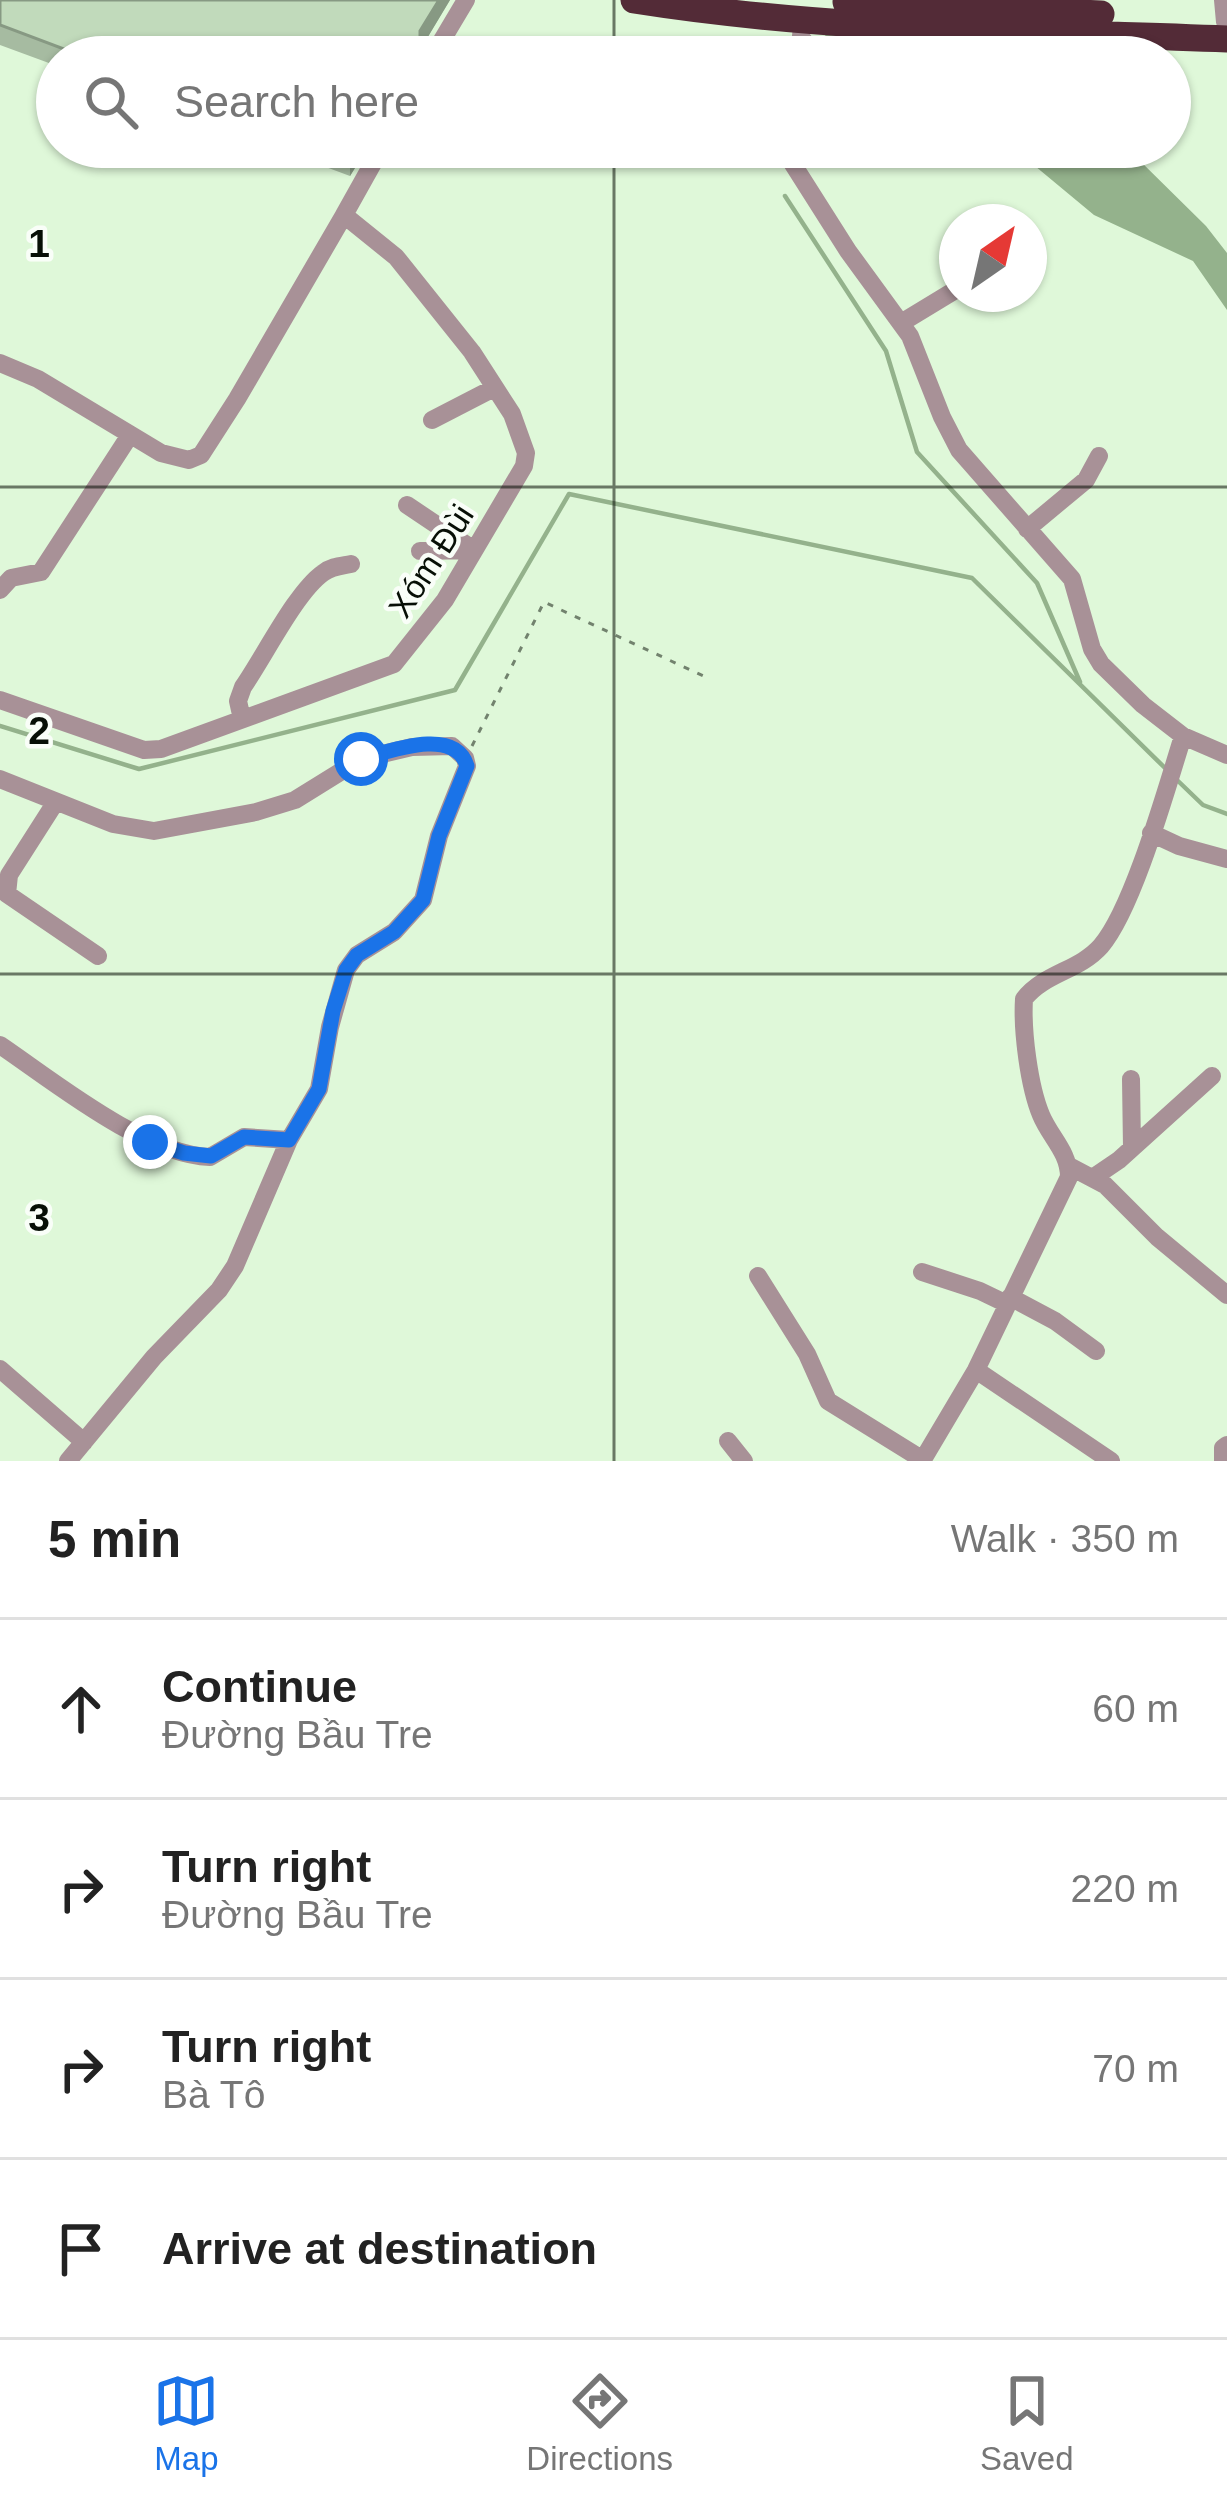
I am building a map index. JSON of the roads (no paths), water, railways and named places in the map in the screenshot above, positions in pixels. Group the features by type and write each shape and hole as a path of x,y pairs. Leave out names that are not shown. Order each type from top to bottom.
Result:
{"highway":[{"path":"634,0 1186,36"},
{"path":"914,16 1226,22"},
{"path":"1191,36 1227,39"}],"street":[{"path":"445,36 466,0"},
{"path":"1223,0 1226,22"},
{"path":"0,363 179,460 201,455 370,168"},
{"path":"795,168 916,348 949,434 1072,579 1092,649 1101,664 1184,736 1227,754"},
{"name":"Xóm Đùi","path":"0,700 144,750 161,749 394,664 445,600 524,466 526,453 494,388 429,294 396,257 344,215"},
{"path":"901,323 939,300"},
{"path":"432,420 494,388"},
{"path":"0,590 11,578 41,572 130,435"},
{"path":"1027,529 1085,480 1099,457"},
{"path":"407,506 475,550"},
{"path":"420,551 475,550"},
{"path":"242,719 238,701 243,687 304,595 318,576 351,563"},
{"path":"758,1276 807,1354 828,1401 922,1461 976,1370 1069,1177 1069,1166 1035,1100 1024,999 1035,984 1075,967 1104,942 1122,910 1184,736"},
{"path":"0,779 132,830 173,830 295,800 321,780 377,754 433,744 452,746 465,758 466,773 439,836 423,900 394,932 352,960 333,1011 319,1089 289,1140 229,1276 68,1461"},
{"path":"55,803 4,887 12,899 98,956"},
{"path":"1151,833 1227,859"},
{"path":"0,1045 132,1132 166,1148 211,1156 244,1137 289,1140"},
{"path":"1094,1177 1212,1076"},
{"path":"1131,1078 1132,1148"},
{"path":"1069,1166 1094,1177 1227,1295"},
{"path":"922,1273 1055,1321 1096,1351"},
{"path":"0,1369 85,1442"},
{"path":"976,1370 1111,1461"},
{"path":"728,1441 744,1461"},
{"path":"1223,1461 1227,1445"}],"waterway":[{"path":"785,196 886,351 917,452 1037,583 1080,682"},
{"path":"0,726 139,769 455,690 569,494 972,578 1165,768"},
{"path":"1177,780 1203,805 1227,814"}]}
